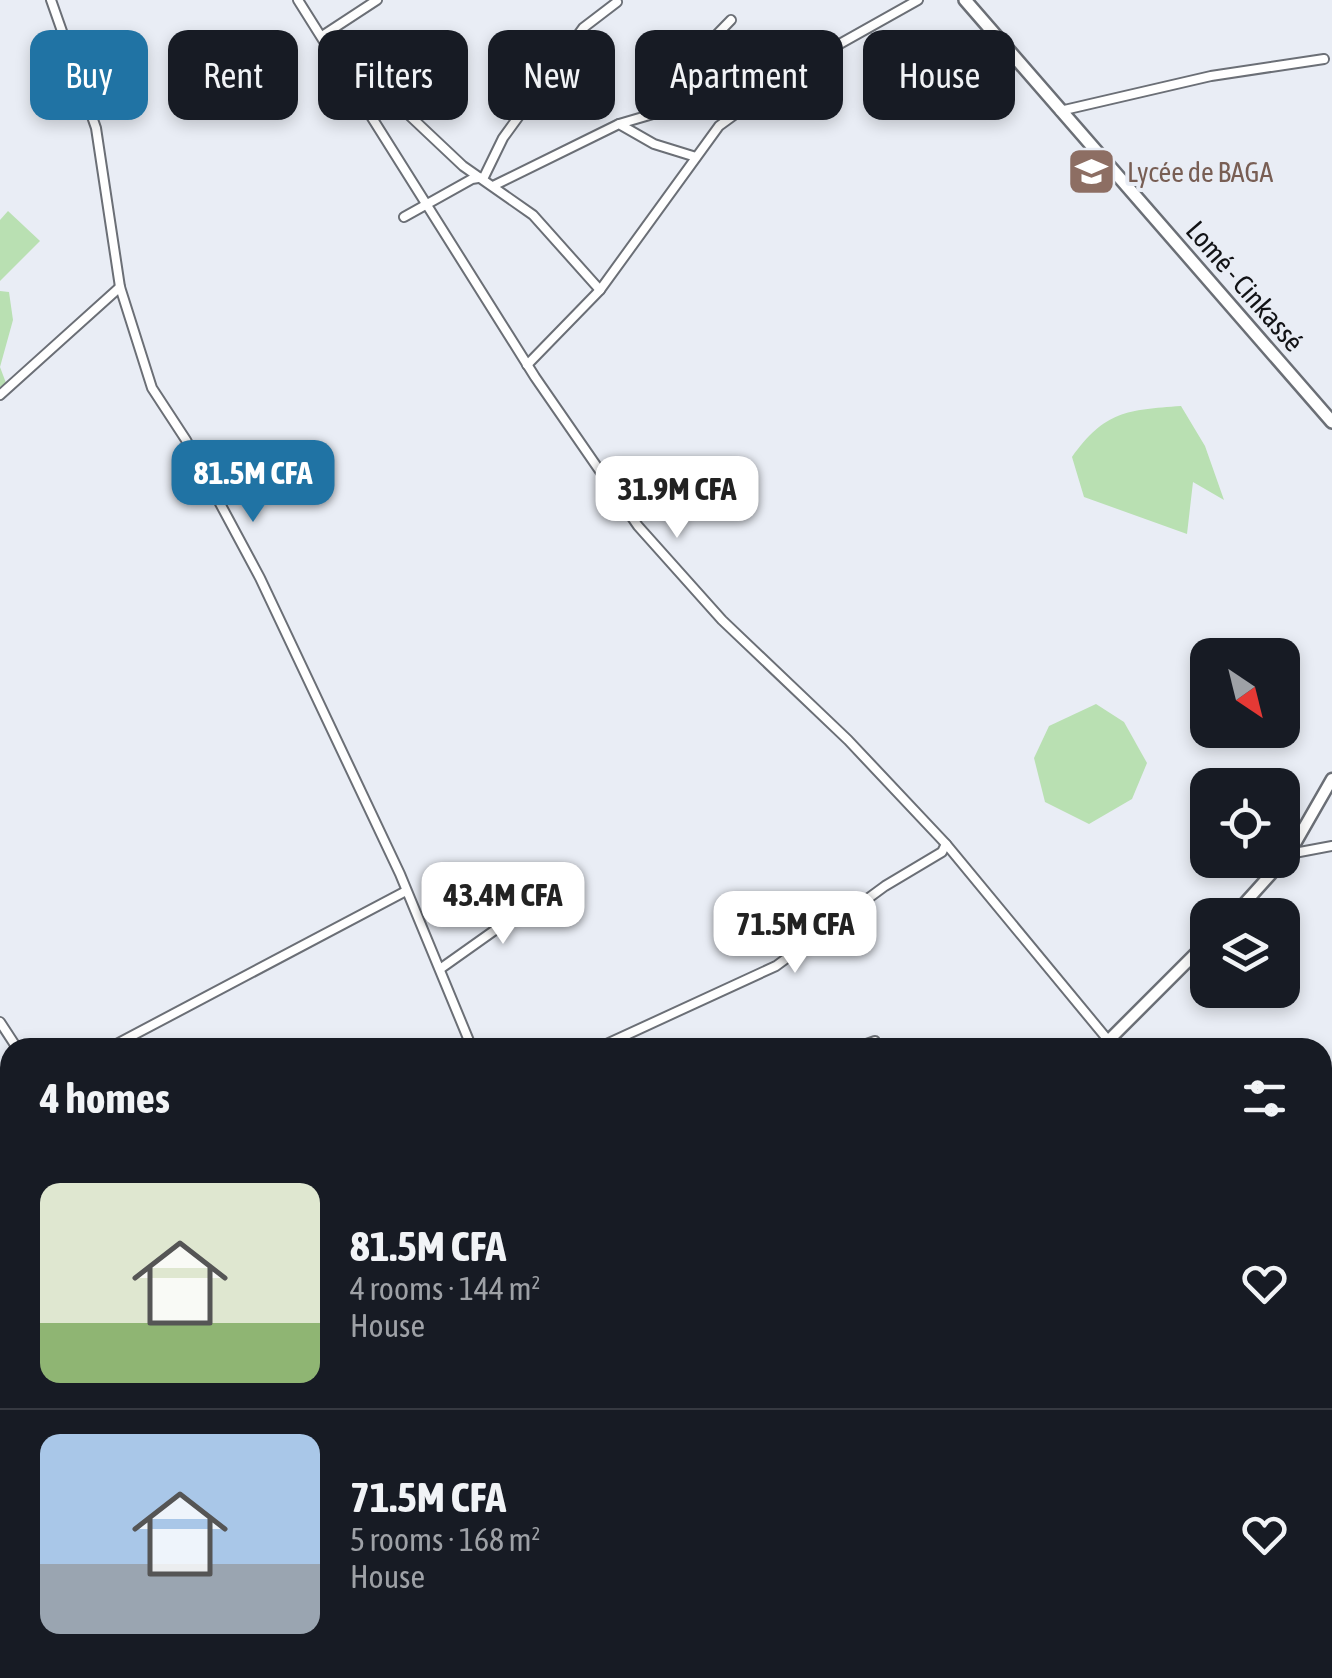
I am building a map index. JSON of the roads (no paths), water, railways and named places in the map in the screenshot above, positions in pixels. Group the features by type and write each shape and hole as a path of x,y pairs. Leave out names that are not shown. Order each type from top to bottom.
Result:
{"highway":[{"name":"Lomé - Cinkassé","path":"966,0 1332,422"}],"main road":[{"path":"1300,835 1332,779"},
{"path":"1249,898 1267,878"},
{"path":"1110,1038 1190,960"}],"street":[{"path":"51,0 96,128 120,287 152,388 186,440 260,578 406,890 468,1038"},
{"path":"298,0 318,30"},
{"path":"331,30 377,0"},
{"path":"528,365 600,290 719,126 770,86 918,0"},
{"path":"480,179 583,28 617,2"},
{"path":"721,30 731,20"},
{"path":"1060,111 1196,78 1324,59"},
{"path":"493,186 635,119"},
{"path":"375,120 528,365 650,539 722,620 848,740 946,844 1099,1038"},
{"path":"416,120 480,179 532,215 600,290"},
{"path":"619,124 654,144 696,157"},
{"path":"404,218 472,179 480,179"},
{"path":"0,395 120,287"},
{"path":"620,1038 776,966 885,886 942,852 946,844"},
{"path":"1300,852 1332,846"},
{"path":"440,969 495,930 528,884"},
{"path":"128,1038 406,890"}],"place":[{"name":"Lycée de BAGA","path":"1092,172"}]}
